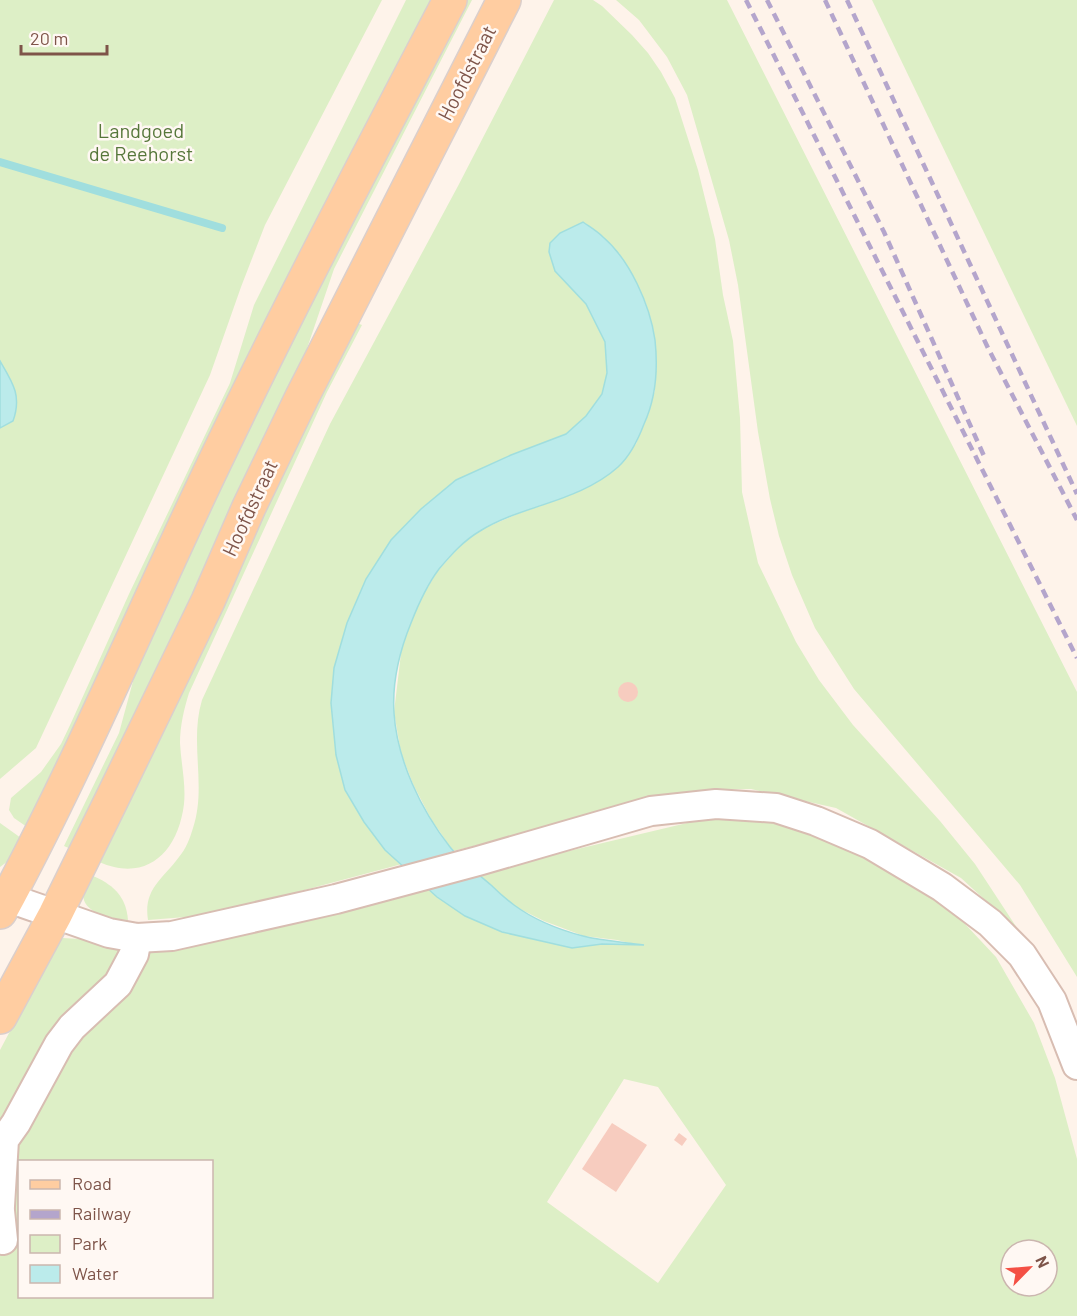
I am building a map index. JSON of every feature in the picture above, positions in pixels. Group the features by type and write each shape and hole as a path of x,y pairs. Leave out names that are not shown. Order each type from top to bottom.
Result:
{"main road":[{"path":"3,901 116,676 195,504 288,311 450,0"},
{"name":"Hoofdstraat","path":"0,1017 55,915 208,601 249,507 302,397 504,0"}],"street":[{"path":"3,901 102,931 137,938 172,936 207,930 478,861 651,812 716,804 776,808 816,821 870,844 942,887 990,923 1022,955 1052,1001 1077,1065"},
{"path":"0,1206 4,1140 16,1123 59,1044 72,1027 118,984 134,954 137,938"},
{"path":"0,1211 3,1240"}],"green space":[{"name":"Landgoed de Reehorst","path":"0,0 382,0 265,225 210,375 36,748 0,779"},
{"path":"406,0 435,0 27,827 14,818 9,810 11,798 41,772 61,744 129,594 230,383 254,305"},
{"path":"464,0 472,0 334,269 300,369 73,850 64,846 119,733 142,648 281,356"},
{"path":"554,0 593,0 602,6 648,53 675,98 698,170 715,239 723,295 733,341 740,418 742,492 758,563 796,642 819,680 853,725 940,821 975,864 1019,931 961,878 836,808 751,789 702,790 453,851 431,819 413,784 401,753 394,712 402,645 419,602 437,572 461,545 480,530 597,482 636,444 655,390 646,303 619,253 555,271 586,304 605,342 607,374 602,394 586,416 566,434 511,455 366,579 347,623 334,668 331,703 336,755 345,790 364,822 385,850 402,864 211,915 148,920 147,909 151,892 184,850 197,812 197,732 202,700 330,424 458,186"},
{"path":"616,0 727,0 1077,692 1077,977 1020,885 854,689 815,628 792,575 770,499 758,432 738,285 729,240 687,95 667,57 639,20"},
{"path":"872,0 1077,0 1077,426"},
{"path":"354,322 362,325 327,392 189,693 180,737 184,804 175,836 157,859 145,866 132,869 116,868 99,862"},
{"path":"708,818 796,822 935,892 996,957 1034,1023 1055,1078 1077,1159 1077,1316 0,1316 0,1050 57,943 63,938 109,945 425,885 572,948 602,944 638,945 584,936 544,921 514,906 477,873","holes":["624,1079 658,1087 726,1185 658,1283 547,1202"]},
{"path":"0,823 21,838 12,858 0,867"},
{"path":"91,875 105,882 117,892 127,911 128,920 106,917 87,906 83,893"}],"water":[{"path":"583,222 601,235 622,258 649,312 655,340 656,361 654,393 648,414 630,453 603,479 568,496 496,522 458,548 439,569 417,609 400,655 394,690 396,731 412,784 439,833 459,857 511,903 538,919 583,936 644,945 602,944 572,948 502,932 465,916 437,897 385,850 364,822 345,790 336,755 331,703 334,668 347,623 366,579 391,540 421,509 456,480 511,455 566,434 586,416 602,394 607,373 605,342 586,304 555,271 549,252 550,243 560,233"},
{"path":"0,361 15,390 17,404 13,421 0,428"}],"building":[{"path":"628,682 635,685 638,692 635,699 628,702 621,699 618,692 621,685"},
{"path":"612,1123 647,1145 616,1192 582,1169"},
{"path":"679,1133 687,1139 682,1146 674,1140"}],"waterway":[{"path":"0,162 222,228"}],"railway":[{"path":"746,0 1077,658"},
{"path":"767,0 884,232 984,456"},
{"path":"825,0 988,348 1077,520"},
{"path":"847,0 1077,494"}]}
